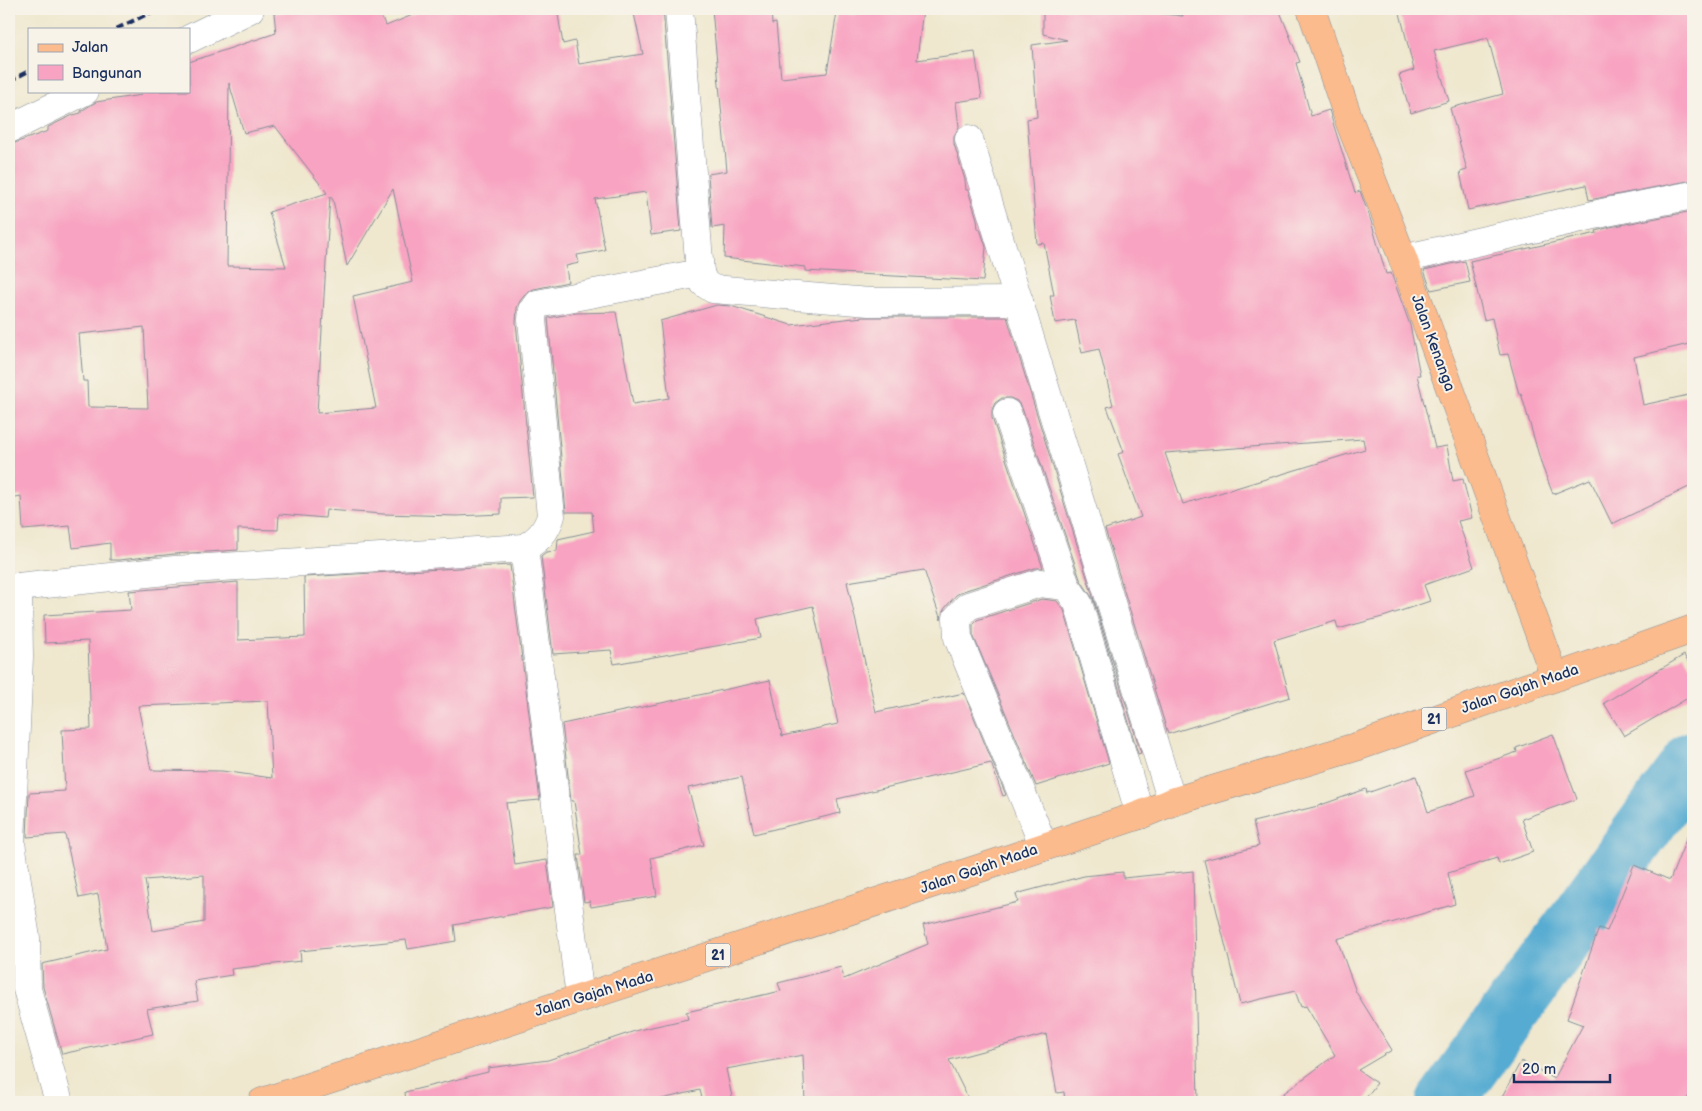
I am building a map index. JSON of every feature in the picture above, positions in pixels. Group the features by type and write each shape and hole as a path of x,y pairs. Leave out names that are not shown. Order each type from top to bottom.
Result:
{"main road":[{"name":"Jalan Kenanga","path":"1311,9 1350,123 1403,259 1555,677"},
{"name":"Jalan Gajah Mada","path":"262,1102 580,998 639,981 1140,815 1172,802 1358,746 1693,629"}],"street":[{"path":"190,39 250,9"},
{"path":"679,9 700,273 704,283 713,290 869,302 1020,301"},
{"path":"9,129 83,92"},
{"path":"969,139 1172,802"},
{"path":"1403,259 1608,212 1693,195"},
{"path":"59,1102 27,989 26,938 11,844 19,657 13,587 175,570 524,548 542,535 548,527 551,516 532,320 533,310 537,304 700,273"},
{"path":"1007,413 1066,586 1078,603 1140,815"},
{"path":"524,548 580,998"},
{"path":"1044,847 958,638 957,618 968,606 1040,583 1066,586"}],"building":[{"path":"311,9 377,9 386,26 427,9 557,9 563,44 575,41 579,64 643,54 633,9 663,9 681,231 651,235 646,192 595,199 605,250 577,255 579,263 566,266 568,282 528,291 520,301 517,308 516,322 533,497 501,498 501,514 457,516 326,510 325,518 279,514 278,530 238,529 238,550 119,560 110,560 110,543 73,548 70,526 23,530 21,496 9,498 9,145 48,131 48,127 81,113 81,111 96,102 141,95 141,92 190,92 190,62 276,33 274,13","holes":["229,83 244,133 275,126 327,193 269,212 286,267 227,266","393,189 413,282 353,296 376,408 317,413 330,196 333,200 347,266","144,327 148,408 88,407 87,381 83,381 79,334"]},
{"path":"712,9 771,9 772,24 776,23 781,78 827,73 837,12 855,15 856,9 923,9 917,60 975,52 982,98 956,102 959,127 954,136 954,144 965,180 966,190 968,190 977,219 978,229 980,229 986,247 983,281 805,271 805,267 724,258 725,226 712,228 708,174 727,171"},
{"path":"1043,9 1114,9 1183,16 1181,9 1279,9 1300,62 1296,63 1311,116 1329,110 1355,193 1360,191 1371,221 1386,274 1391,273 1410,325 1420,375 1417,375 1435,448 1447,446 1453,481 1463,479 1472,518 1458,521 1474,567 1424,585 1430,601 1386,616 1338,629 1336,621 1274,640 1290,697 1168,734 1105,529 1141,517 1118,454 1124,452 1107,407 1113,405 1099,349 1082,353 1075,320 1055,323 1050,295 1054,295 1044,243 1037,244 1027,119 1037,117 1032,45 1067,40 1043,34","holes":["1363,439 1365,449 1183,504 1165,453"]},
{"path":"1399,9 1693,9 1693,180 1589,200 1586,185 1468,210 1460,172 1467,170 1450,108 1503,94 1488,38 1434,51 1449,101 1411,113 1399,75 1414,70"},
{"path":"1693,211 1693,343 1634,357 1643,405 1693,394 1693,485 1612,524 1590,479 1553,494 1542,466 1508,354 1500,355 1492,318 1484,320 1470,261 1597,233 1596,231 1610,227"},
{"path":"1465,261 1470,282 1431,290 1424,270"},
{"path":"717,305 731,306 791,325 863,317 1007,317 1141,753 1138,754 1093,599 1080,579 1022,408 1017,401 1010,398 1002,398 995,403 992,410 992,418 1043,568 1035,568 963,591 956,595 945,608 941,620 924,570 847,582 876,712 964,693 1006,795 1003,796 991,763 837,799 840,813 754,834 742,777 688,788 704,845 651,858 657,896 591,907 590,901 584,902 578,855 582,855 574,801 571,801 562,724 770,680 782,736 838,724 813,606 757,619 761,638 614,664 611,650 553,654 541,556 546,552 557,551 558,539 594,531 592,512 566,512 548,318 576,313 616,312 633,404 669,398 660,321"},
{"path":"510,565 540,800 506,803 515,865 547,860 553,907 454,925 456,941 408,949 406,940 300,951 301,961 231,969 232,975 194,981 198,1001 147,1009 153,1034 62,1054 43,987 42,964 107,949 98,894 79,898 65,834 27,837 29,793 65,791 62,730 91,729 88,641 45,643 44,615 131,610 129,591 238,582 238,640 305,637 304,577","holes":["268,701 272,778 222,771 151,770 138,706","204,875 204,922 153,931 145,880"]},
{"path":"1042,599 1057,601 1064,610 1109,763 1036,786 973,635 973,624 977,620"},
{"path":"1684,655 1693,671 1693,695 1624,736 1604,703"},
{"path":"1553,734 1577,799 1522,819 1533,852 1499,864 1497,858 1448,873 1455,904 1337,939 1356,992 1392,1050 1358,1070 1377,1083 1363,1102 1272,1102 1335,1055 1306,1006 1301,1007 1295,991 1240,1004 1204,860 1259,846 1253,822 1318,806 1366,789 1367,793 1416,776 1428,812 1475,796 1466,770 1517,752 1516,748"},
{"path":"1692,824 1693,1090 1685,1102 1499,1102 1521,1061 1554,1079 1583,1025 1567,1019 1599,928 1607,931 1634,865 1670,880"},
{"path":"1193,871 1198,1102 1065,1102 1064,1092 1057,1093 1046,1034 949,1060 970,1102 805,1102 803,1055 726,1069 733,1102 703,1102 700,1090 649,1102 406,1102 405,1092 488,1072 488,1068 548,1060 638,1030 688,1019 686,1012 781,991 778,983 841,967 844,979 928,944 923,925 1018,902 1016,894 1084,876 1123,872 1123,878"}],"waterway":[{"path":"1445,1102 1693,760"}],"railway":[{"path":"118,28 158,9"},
{"path":"9,81 28,72"}]}
